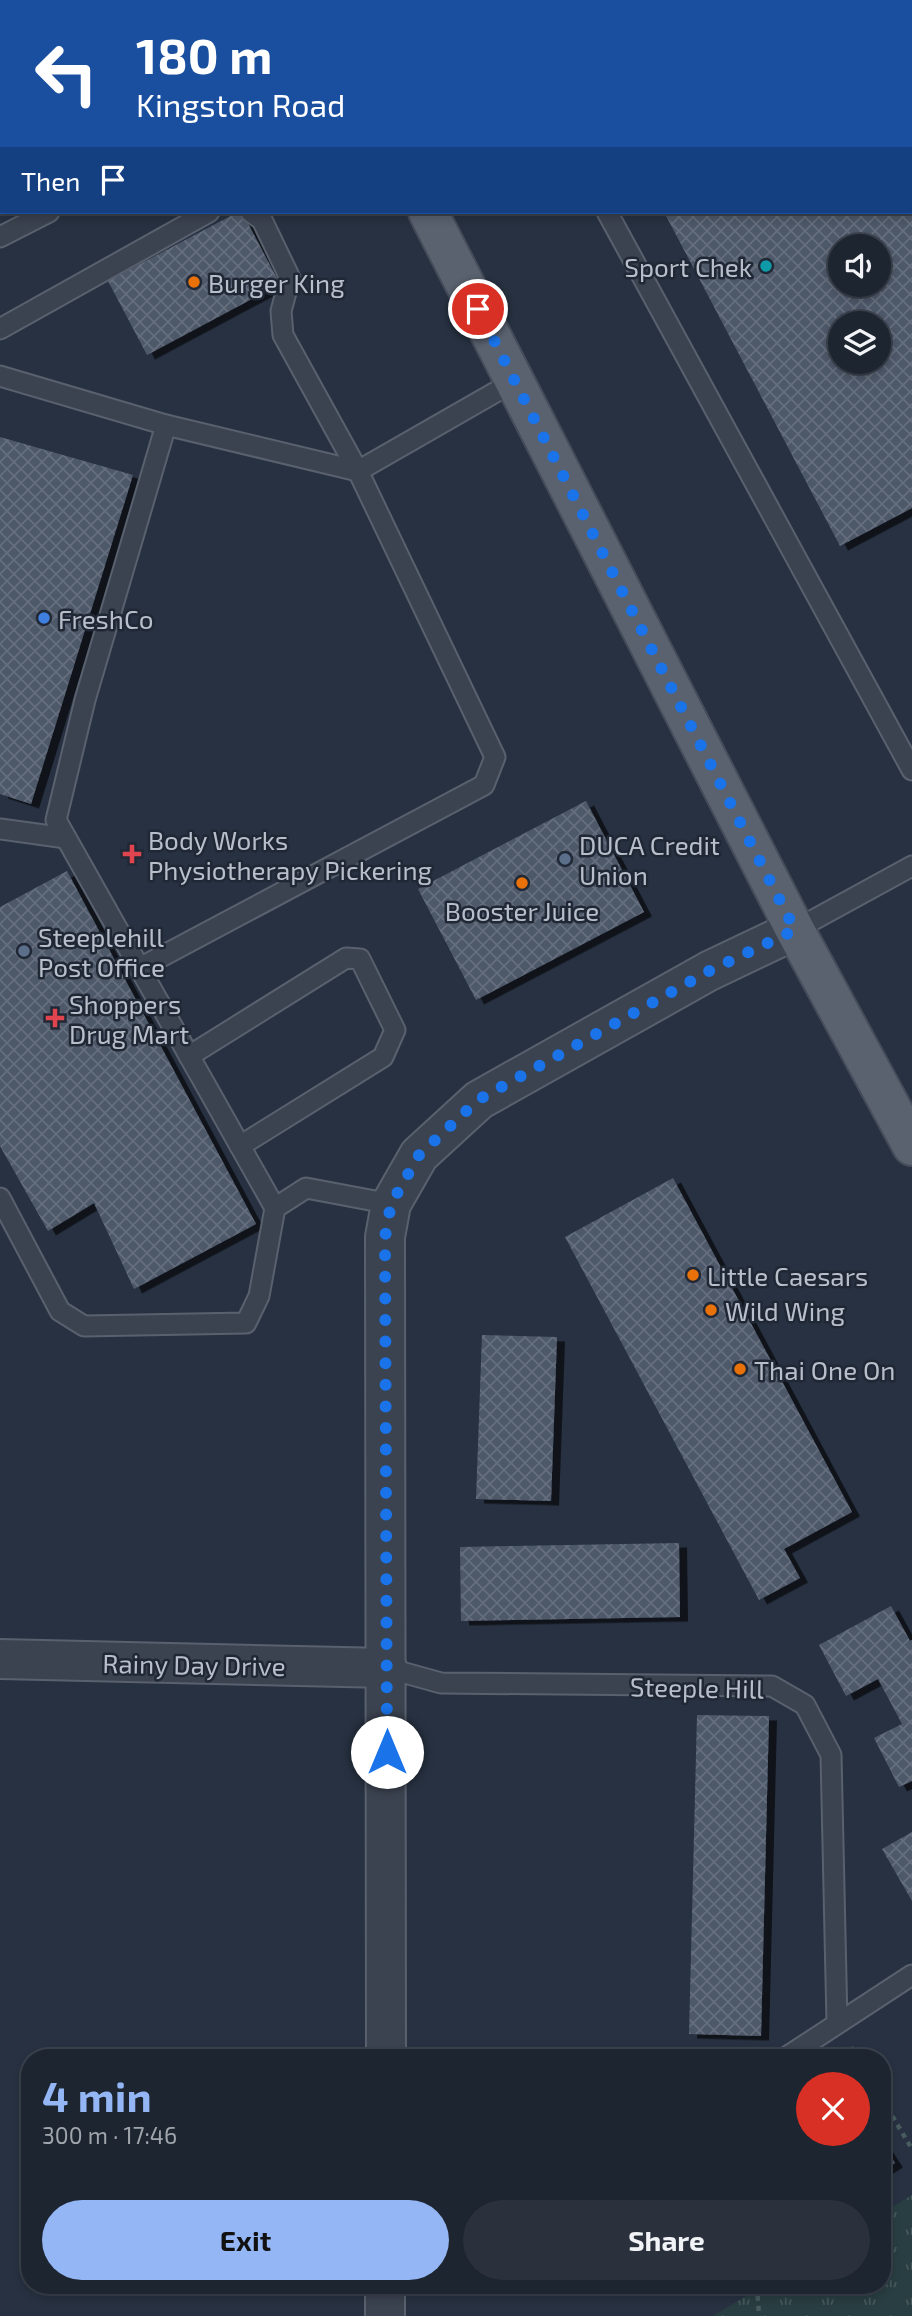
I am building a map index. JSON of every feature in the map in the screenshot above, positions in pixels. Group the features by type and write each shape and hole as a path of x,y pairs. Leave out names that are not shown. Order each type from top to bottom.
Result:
{"main road":[{"path":"429,214 795,930 912,1146"}],"street":[{"path":"386,2049 385,1237 391,1204 419,1155 478,1100 709,971 795,930"},
{"name":"Rainy Day Drive","path":"0,1659 387,1668"},
{"path":"385,2294 385,2316"}],"lane":[{"path":"0,237 45,214"},
{"path":"1,327 205,214"},
{"path":"140,968 484,785 495,757 358,471 283,335 281,311 290,278 261,220 254,214"},
{"path":"608,214 912,770"},
{"path":"0,376 166,425 358,471 515,381"},
{"path":"0,1198 60,1311 84,1326 246,1323 259,1296 275,1208 56,820 85,700 166,425"},
{"path":"0,829 66,838"},
{"path":"795,930 912,866"},
{"path":"189,1056 346,958 360,959 396,1030 383,1058 240,1146"},
{"path":"275,1208 306,1188 391,1204"},
{"name":"Steeple Hill","path":"387,1668 442,1683 772,1686 805,1705 831,1755 836,2023"},
{"path":"798,2049 912,1975"}],"path":[{"path":"891,2114 912,2149"},
{"path":"758,2294 759,2316"}],"green space":[{"path":"912,2195 912,2316 713,2316 750,2294 891,2294 891,2208"}],"building":[{"name":"Burger King","path":"234,214 243,214 280,284 147,355 108,281"},
{"name":"Sport Chek","path":"665,214 912,214 912,508 840,546"},
{"name":"FreshCo","path":"0,437 133,475 31,804 0,794"},
{"path":"586,801 644,912 476,1000 418,889"},
{"path":"67,871 256,1224 134,1289 94,1203 48,1231 0,1146 0,907"},
{"path":"673,1178 852,1512 784,1549 800,1578 759,1600 565,1237"},
{"path":"482,1335 557,1337 551,1501 476,1499"},
{"path":"679,1543 680,1617 461,1621 460,1547"},
{"path":"891,1606 910,1641 912,1640 912,1781 899,1787 874,1738 902,1724 878,1679 846,1696 819,1645"},
{"path":"697,1715 769,1716 761,2036 689,2034"},
{"path":"912,1832 912,1901 882,1849"}],"place":[{"name":"Sport Chek","path":"766,266"},
{"name":"Burger King","path":"194,282"},
{"name":"FreshCo","path":"44,618"},
{"name":"Body Works Physiotherapy Pickering","path":"132,854"},
{"name":"DUCA Credit Union","path":"565,859"},
{"name":"Booster Juice","path":"522,883"},
{"name":"Steeplehill Post Office","path":"24,951"},
{"name":"Shoppers Drug Mart","path":"55,1018"},
{"name":"Little Caesars","path":"693,1275"},
{"name":"Wild Wing","path":"711,1310"},
{"name":"Thai One On","path":"740,1369"}],"route":[{"path":"387,1752 385,1237 391,1204 419,1155 478,1100 709,971 795,930 478,309"}]}
